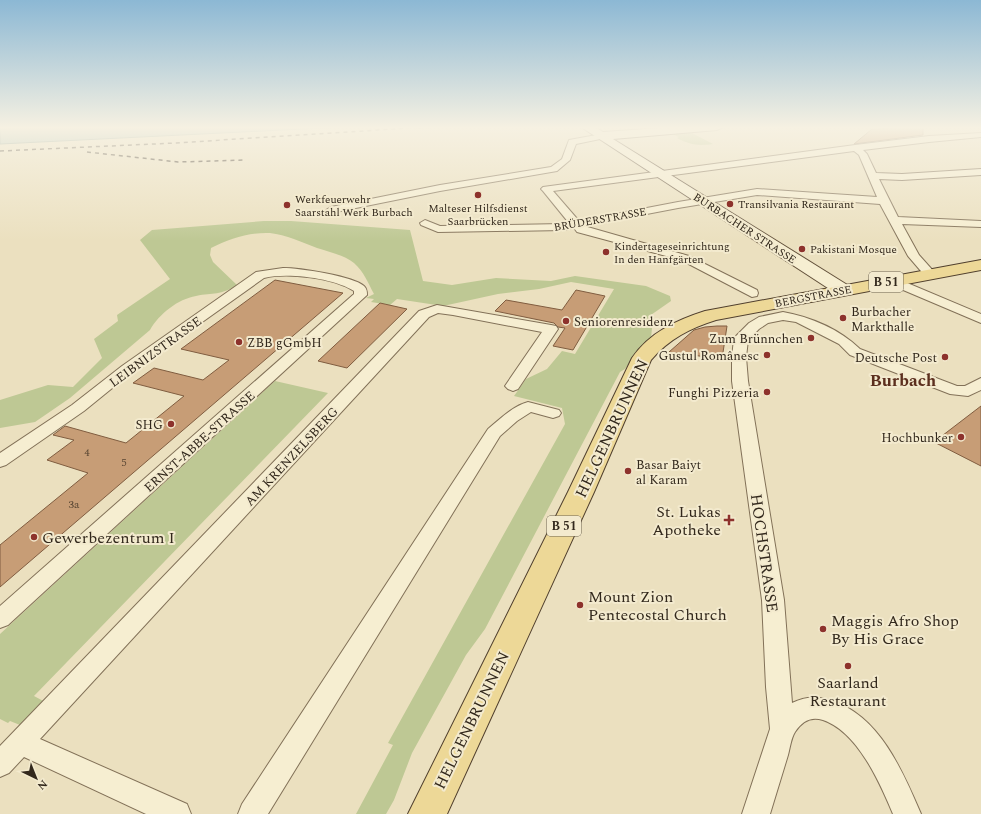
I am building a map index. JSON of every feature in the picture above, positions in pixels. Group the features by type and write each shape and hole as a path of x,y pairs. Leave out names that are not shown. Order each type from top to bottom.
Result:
{"main road":[{"name":"BURBACHER STRASSE","path":"646,165 842,290"},
{"name":"BERGSTRASSE","path":"766,305 930,274 978,268"},
{"name":"HELGENBRUNNEN","path":"427,814 581,492 642,358 656,342 683,325 712,315 766,305"}],"street":[{"path":"331,210 459,185 554,169 559,165"},
{"path":"728,165 546,189 581,230 685,258 766,305 828,332 844,341 855,352 955,391 968,391 981,383"},
{"path":"867,165 884,202 914,256 930,274"},
{"path":"873,176 902,177 981,172"},
{"name":"BRÜDERSTRASSE","path":"426,223 438,229 553,228 576,225 702,200 765,192 884,202"},
{"path":"895,220 981,224"},
{"name":"LEIBNIZSTRASSE","path":"0,461 78,408 127,369 255,278 267,273 286,271 320,277"},
{"name":"ERNST-ABBE-STRASSE","path":"0,619 361,295 360,289 352,284 320,277"},
{"path":"893,281 981,319"},
{"name":"HOCHSTRASSE","path":"756,814 783,729 778,687 773,600 740,381 739,357 741,339 746,333 764,320 766,305"},
{"name":"AM KRENZELSBERG","path":"0,764 424,314 438,309 551,329 513,386"},
{"path":"252,814 494,433 511,418 528,407 553,413"},
{"path":"783,729 791,717 800,711 812,707 826,710 841,716 858,729 879,759 894,785 907,814"},
{"path":"21,743 177,814"}],"green space":[{"path":"264,221 291,221 410,230 423,281 452,285 496,278 551,281 575,276 646,286 670,296 671,301 648,317 653,319 651,338 641,347 625,369 620,372 485,629 466,655 412,753 394,800 386,814 356,814 393,745 388,743 565,424 562,408 514,396 526,379 547,369 562,351 575,354 614,289 571,282 539,289 498,294 443,306 397,299 390,305 371,302 374,299 366,298 374,294 366,278 354,263 346,258 282,235 262,233 247,235 232,239 211,248 210,255 213,262 237,285 226,291 182,300 158,318 150,330 70,398 35,422 0,428 0,400 48,385 73,387 102,358 94,339 118,321 117,315 170,279 140,240 152,230"},
{"path":"275,381 328,393 34,696 47,703 2,744 20,725 10,721 8,723 0,719 0,634"}],"building":[{"path":"275,280 343,293 0,587 0,545 88,473 47,460 74,440 53,435 65,426 126,443 184,396 133,383 154,368 203,380 229,360 181,349"},
{"name":"Seniorenresidenz","path":"576,290 605,296 573,350 553,346 565,328 558,327 554,323 495,311 506,300 562,310"},
{"name":"ZBB gGmbH","path":"380,303 407,309 347,368 318,361"},
{"path":"717,326 727,326 722,359 669,352 694,330"},
{"name":"Hochbunker","path":"981,406 981,466 934,442"}],"place":[{"name":"Malteser Hilfsdienst Saarbrücken","path":"478,195"},
{"name":"Transilvania Restaurant","path":"730,204"},
{"name":"Werkfeuerwehr Saarstahl Werk Burbach","path":"287,205"},
{"name":"Pakistani Mosque","path":"802,249"},
{"name":"Kindertageseinrichtung In den Hanfgärten","path":"606,252"},
{"name":"Burbacher Markthalle","path":"843,318"},
{"name":"Seniorenresidenz","path":"566,321"},
{"name":"Zum Brünnchen","path":"811,338"},
{"name":"ZBB gGmbH","path":"239,342"},
{"name":"Gustul Românesc","path":"767,355"},
{"name":"Deutsche Post","path":"945,357"},
{"name":"Funghi Pizzeria","path":"767,392"},
{"name":"SHG","path":"171,424"},
{"name":"Hochbunker","path":"961,437"},
{"name":"Basar Baiyt al Karam","path":"628,471"},
{"name":"St. Lukas Apotheke","path":"729,520"},
{"name":"Gewerbezentrum I","path":"34,537"},
{"name":"Mount Zion Pentecostal Church","path":"580,605"},
{"name":"Maggis Afro Shop By His Grace","path":"823,629"},
{"name":"Saarland Restaurant","path":"848,666"}],"district":[{"name":"Burbach","path":"903,380"}]}
